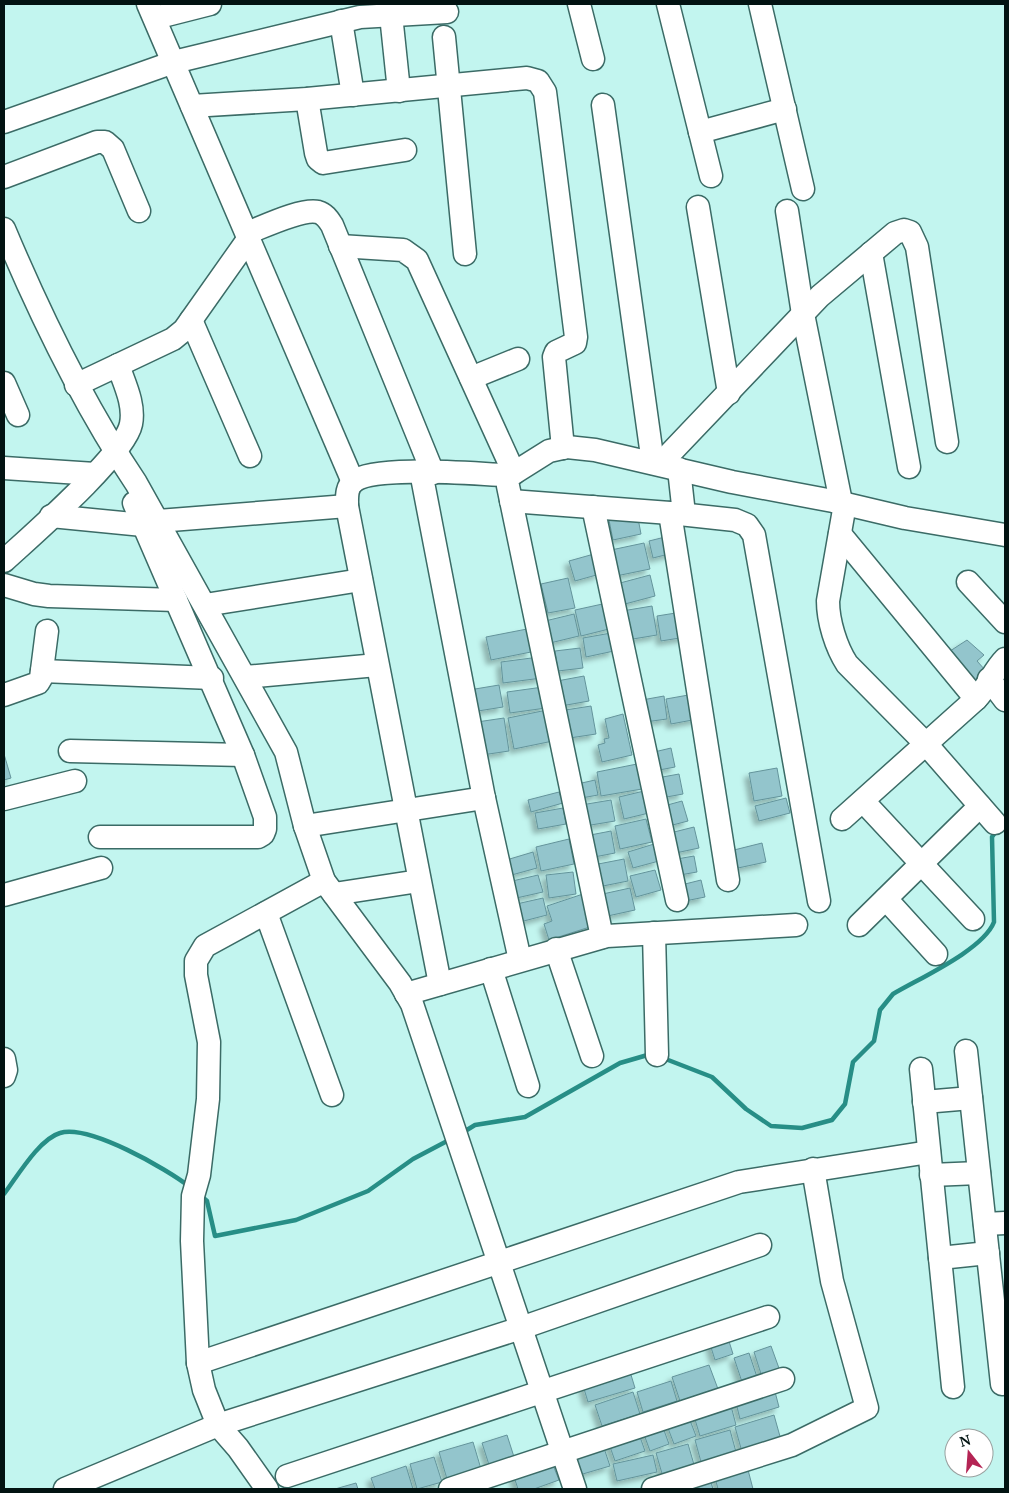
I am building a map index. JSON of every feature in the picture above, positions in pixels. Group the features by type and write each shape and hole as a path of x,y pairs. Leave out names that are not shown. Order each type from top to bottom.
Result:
{"street":[{"path":"210,4 151,11 352,482"},
{"path":"579,4 593,59"},
{"path":"668,4 711,176"},
{"path":"760,4 803,189"},
{"path":"4,122 174,62 341,22 390,15 448,12"},
{"path":"390,15 399,91"},
{"path":"341,22 352,95"},
{"path":"444,36 465,254"},
{"path":"192,106 307,99 450,87 527,78 538,81 545,92 576,337 575,343 556,352 554,357 563,448"},
{"path":"307,99 316,153 323,162 404,150"},
{"path":"603,105 664,465 677,513 728,880"},
{"path":"700,132 785,109"},
{"path":"4,178 97,142 105,142 113,149 139,211"},
{"path":"698,207 729,392"},
{"path":"76,385 173,339 184,330 248,235 305,212 316,211 324,215 332,225 427,473 484,798 520,960"},
{"path":"787,211 804,314 843,503 840,534 828,601 828,613 837,645 847,664 926,744 995,823"},
{"path":"4,230 23,275 76,385 115,452 136,483 176,600 212,678 243,754 265,817 263,834 258,837 100,837"},
{"path":"664,465 729,392 820,296 895,233 904,230 910,232 914,237 947,442"},
{"path":"340,246 403,250 412,254 417,260 471,378 510,474 511,501 602,937"},
{"path":"871,253 909,467"},
{"path":"191,320 250,456"},
{"path":"471,378 518,359"},
{"path":"4,561 95,474 115,452 131,426 132,409 118,365"},
{"path":"4,383 18,415"},
{"path":"440,984 346,506 348,491 352,482 368,474 510,474 549,451 563,448 595,450 732,482 843,503 904,518 1005,535"},
{"path":"4,468 95,474"},
{"path":"511,501 677,513 735,520 747,525 754,534 819,901"},
{"path":"51,516 150,523 346,506"},
{"path":"593,507 677,900"},
{"path":"150,523 205,606 286,752 305,826 329,888 412,1004 466,1159 575,1489"},
{"path":"840,534 976,699"},
{"path":"205,606 361,580"},
{"path":"968,582 1005,622"},
{"path":"4,585 34,594 49,596 176,600"},
{"path":"4,695 38,683 42,671 46,631"},
{"path":"842,820 976,699 1005,659"},
{"path":"245,677 377,665"},
{"path":"42,671 212,678"},
{"path":"989,679 1005,700"},
{"path":"70,752 243,754"},
{"path":"4,799 75,781"},
{"path":"305,826 484,798"},
{"path":"863,801 973,918"},
{"path":"859,925 980,806"},
{"path":"4,895 101,868"},
{"path":"267,1489 238,1448 218,1425 204,1390 198,1363 192,1241 196,1185 208,1099 209,1042 196,976 196,961 205,946 266,913 329,888 419,881"},
{"path":"886,899 936,954"},
{"path":"266,913 332,1095"},
{"path":"406,994 602,937 796,925"},
{"path":"654,933 657,1055"},
{"path":"556,950 592,1056"},
{"path":"491,969 528,1086"},
{"path":"966,1051 979,1172 995,1223 988,1253 1002,1384"},
{"path":"4,1059 6,1070 4,1076"},
{"path":"920,1069 953,1387"},
{"path":"924,1102 971,1098"},
{"path":"198,1363 739,1182 929,1152"},
{"path":"652,1489 792,1445 867,1408 832,1281 812,1169"},
{"path":"931,1175 979,1172"},
{"path":"65,1489 218,1425 521,1328 760,1245"},
{"path":"940,1258 988,1253"},
{"path":"286,1476 768,1317"},
{"path":"450,1489 783,1379"}],"building":[{"path":"637,513 641,534 613,540 609,520"},
{"path":"669,536 673,553 653,558 649,541"},
{"path":"644,543 650,569 616,576 611,550"},
{"path":"594,554 600,574 575,581 569,561"},
{"path":"650,575 655,596 625,604 620,583"},
{"path":"568,578 575,608 548,613 541,584"},
{"path":"607,603 613,628 581,636 575,610"},
{"path":"652,606 657,635 627,640 622,611"},
{"path":"682,612 686,637 661,641 657,616"},
{"path":"574,614 579,636 550,643 545,621"},
{"path":"527,629 531,652 491,660 486,637"},
{"path":"611,633 614,651 586,657 583,638"},
{"path":"967,640 984,655 977,661 986,671 974,682 947,653"},
{"path":"580,648 583,668 558,671 555,651"},
{"path":"539,657 542,678 503,683 501,662"},
{"path":"584,676 589,701 561,706 557,681"},
{"path":"499,685 503,707 478,711 475,689"},
{"path":"543,687 546,708 510,713 507,692"},
{"path":"694,694 698,719 671,724 666,699"},
{"path":"664,696 667,719 645,722 642,700"},
{"path":"591,706 596,734 563,739 559,711"},
{"path":"547,710 553,741 514,749 508,718"},
{"path":"623,714 632,755 602,762 598,745 605,743 604,739 609,738 605,719"},
{"path":"504,718 509,751 482,755 477,722"},
{"path":"671,748 675,767 654,771 650,753"},
{"path":"4,754 11,778 4,780"},
{"path":"637,764 642,789 601,796 597,772"},
{"path":"777,768 782,796 754,801 749,773"},
{"path":"679,774 683,794 661,798 657,778"},
{"path":"595,780 598,795 576,799 573,785"},
{"path":"644,791 649,813 624,819 619,797"},
{"path":"559,792 563,803 531,812 528,800"},
{"path":"786,798 790,813 759,821 755,806"},
{"path":"611,800 615,821 585,826 581,805"},
{"path":"682,801 688,821 665,827 660,807"},
{"path":"563,808 566,824 538,829 535,813"},
{"path":"646,819 652,842 620,849 615,826"},
{"path":"694,827 699,848 671,854 666,834"},
{"path":"611,831 615,853 589,858 585,836"},
{"path":"569,839 574,864 541,871 536,847"},
{"path":"762,843 766,862 738,868 734,850"},
{"path":"654,844 659,861 633,868 628,852"},
{"path":"533,852 537,868 508,876 503,861"},
{"path":"694,856 697,872 674,876 671,860"},
{"path":"624,859 628,881 598,887 593,865"},
{"path":"655,870 661,890 636,897 630,876"},
{"path":"573,872 576,894 549,898 546,875"},
{"path":"538,875 543,892 512,899 508,882"},
{"path":"701,880 705,897 680,902 677,886"},
{"path":"630,888 635,910 603,917 598,895"},
{"path":"583,894 593,926 549,940 544,924 552,921 547,906"},
{"path":"543,898 547,915 516,923 512,905"},
{"path":"727,1335 733,1354 715,1360 709,1341"},
{"path":"771,1346 780,1371 762,1377 754,1352"},
{"path":"749,1353 757,1377 742,1382 734,1358"},
{"path":"628,1365 635,1388 588,1402 581,1379"},
{"path":"709,1365 718,1389 680,1401 672,1377"},
{"path":"671,1381 677,1401 643,1412 637,1392"},
{"path":"774,1388 779,1407 740,1419 735,1399"},
{"path":"633,1392 640,1414 602,1426 595,1405"},
{"path":"730,1402 736,1425 700,1436 693,1413"},
{"path":"688,1415 696,1436 674,1444 666,1423"},
{"path":"774,1415 781,1440 742,1452 735,1427"},
{"path":"661,1422 669,1444 650,1451 642,1429"},
{"path":"730,1430 736,1452 701,1462 695,1440"},
{"path":"638,1431 645,1451 615,1461 608,1441"},
{"path":"507,1435 515,1460 490,1468 482,1443"},
{"path":"473,1442 481,1469 447,1479 439,1452"},
{"path":"688,1444 695,1468 663,1477 656,1453"},
{"path":"603,1445 610,1466 576,1476 570,1456"},
{"path":"653,1455 657,1472 617,1481 613,1464"},
{"path":"434,1457 442,1482 417,1489 410,1464"},
{"path":"551,1460 559,1480 534,1489 518,1489 513,1474"},
{"path":"406,1466 413,1489 375,1489 371,1478"},
{"path":"747,1466 753,1489 718,1489 714,1474"},
{"path":"709,1476 713,1489 674,1489"},
{"path":"356,1483 358,1489 335,1489"}],"waterway":[{"path":"663,1058 712,1077 746,1109 771,1126 802,1128 832,1120 845,1104 853,1062 874,1041 880,1010 893,994 964,953 988,932 994,922 992,837 996,831"},
{"path":"462,1133 475,1125 525,1117 620,1063 651,1054"},
{"path":"4,1194 36,1150 60,1133 73,1132 108,1141 164,1170 190,1187"},
{"path":"200,1195 207,1201 215,1236 296,1220 368,1191 413,1159 451,1139"}]}
